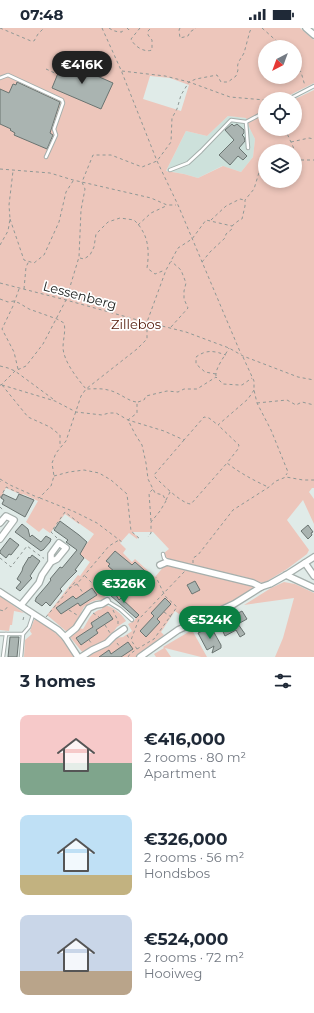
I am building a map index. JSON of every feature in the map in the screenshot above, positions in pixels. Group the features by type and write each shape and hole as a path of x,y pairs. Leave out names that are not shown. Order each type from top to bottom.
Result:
{"street":[{"path":"306,28 314,35"},
{"path":"0,523 6,516 14,520 0,538"},
{"path":"140,657 178,630 234,604 261,587 286,575 314,557"},
{"path":"21,605 38,583 51,562"},
{"path":"160,565 167,562 192,567 253,582 261,587"},
{"path":"305,563 314,576"},
{"path":"286,575 314,588"},
{"path":"0,592 58,630 65,637 79,657 107,643 121,627"},
{"path":"65,637 76,628 89,608 102,604 106,598"}],"lane":[{"path":"0,78 8,75 62,100 64,103 54,129 56,135 46,157"},
{"path":"302,92 314,86"},
{"path":"170,170 188,162 202,151 231,120 246,122 258,116"},
{"path":"246,122 248,148"},
{"path":"163,554 167,562"},
{"path":"106,598 132,620"},
{"path":"0,634 23,634 28,632 34,614"},
{"path":"3,657 6,634"},
{"path":"20,657 23,634"}],"path":[{"path":"0,28 34,41 44,28"},
{"path":"106,28 103,29 157,161 178,205 241,354"},
{"path":"109,28 122,32 123,28"},
{"path":"127,28 129,30 131,28"},
{"path":"140,28 130,39 132,43 147,52 152,50 152,40 148,35 148,31 151,28"},
{"path":"180,28 180,38 188,36 190,32 196,28"},
{"path":"1,385 15,371 26,366 43,344 66,300 79,257 81,210 85,189 82,182 93,155 111,155 142,167 157,161 171,142 172,118 177,109 181,96 189,82 196,79 217,75 221,82 228,82 236,76 240,58 252,28"},
{"path":"262,28 276,40"},
{"path":"46,69 57,74"},
{"path":"121,70 165,76 189,82 230,97 258,99"},
{"path":"302,76 306,90"},
{"path":"288,136 291,142 308,138 314,139"},
{"path":"302,160 314,160"},
{"path":"0,169 50,173 73,180 151,198 167,206"},
{"path":"0,245 8,231 13,171"},
{"path":"202,263 210,252 225,238 226,234 232,229 232,226 242,219 246,206 245,200 254,189 258,176"},
{"path":"10,218 24,260 34,263 44,255 59,222 66,192 73,180"},
{"path":"39,498 52,486 54,476 52,463 56,453 66,441 81,396 86,389 137,349 147,339 146,322 166,270 178,248 192,239 206,220 210,220 226,206 240,199 245,200"},
{"path":"138,225 151,213 167,206 178,205"},
{"path":"79,257 84,259 90,255 94,247 96,234 108,222 120,218 134,220 143,230 147,242 147,268 155,274 166,270"},
{"path":"210,220 232,226"},
{"path":"24,290 26,267 29,261"},
{"path":"170,328 188,308 184,299 186,284 181,270 171,261"},
{"name":"Lessenberg","path":"0,283 186,332 298,377 314,380"},
{"path":"2,329 20,288"},
{"path":"0,298 8,302 19,303 29,309 64,323 63,349 72,370 86,389"},
{"path":"0,325 14,352 18,369"},
{"path":"229,348 217,368 216,377 223,384 239,386 252,378"},
{"path":"216,374 205,372 199,367 196,364 196,357 207,351 226,355"},
{"path":"243,356 254,381 254,390 257,403 271,430 288,472 286,476"},
{"path":"0,366 15,371 55,401 76,412 102,415 116,413 128,420 168,432 184,440"},
{"path":"86,389 108,390 122,395 133,402 137,402 144,400 146,396 167,390 178,392 184,389 197,389 216,377"},
{"path":"1,385 55,401"},
{"path":"1,385 28,417 50,427 60,435 60,448"},
{"path":"218,425 248,399 254,390"},
{"path":"257,403 287,400 296,405 302,402 314,405"},
{"path":"128,420 137,413 137,402"},
{"path":"204,417 209,418 218,425 238,445 238,449 227,463 191,504 186,504 155,478 154,475 184,440 204,417"},
{"path":"128,420 142,445 148,479 155,493 163,495 166,501"},
{"path":"227,463 252,480 269,487"},
{"path":"54,476 84,470 99,473 111,480 127,494 132,531 140,539"},
{"path":"131,640 139,618 192,567 193,558 198,555 233,510 260,491 286,476 303,480 314,480"},
{"path":"0,481 66,508 97,523 122,542"},
{"path":"0,498 6,487 21,494"},
{"path":"148,537 151,533 149,493 153,489"},
{"path":"151,522 160,511 170,491"},
{"path":"0,507 4,510"},
{"path":"58,538 51,532 65,512 66,508"},
{"path":"65,512 79,523"},
{"path":"46,617 69,588 75,582 77,584 109,546 120,540"},
{"path":"0,558 11,567 27,546 44,558"},
{"path":"85,575 106,598"},
{"path":"128,657 137,649 154,639 177,607 165,596 156,577"},
{"path":"77,584 83,593"},
{"path":"62,597 64,601"},
{"path":"0,610 4,611 10,603"},
{"path":"112,608 121,627"},
{"path":"69,610 79,617"},
{"path":"164,612 171,616"},
{"path":"93,613 99,617"},
{"path":"23,620 24,616"},
{"path":"105,625 111,635"},
{"path":"127,635 137,649"},
{"path":"89,640 93,646"},
{"path":"115,640 120,647"}],"shaded area":[{"path":"228,116 247,118 255,139 253,157 241,172 222,166 198,178 166,171 186,131 207,136"}],"green space":[{"name":"Zillebos","path":"0,28 300,28 314,40 314,83 296,92 258,92 258,136 302,136 302,96 314,90 314,488 312,488 309,492 314,499 314,524 303,500 287,520 309,550 307,554 287,569 264,583 245,577 168,560 165,558 164,553 169,549 153,532 132,532 138,537 137,539 129,533 120,543 126,549 123,553 132,562 135,559 155,577 165,565 174,565 244,582 255,587 235,601 189,621 175,611 161,632 164,635 140,653 137,657 85,657 116,638 123,637 132,631 128,624 134,621 138,615 122,601 116,601 108,591 110,584 108,582 106,587 106,595 103,600 91,602 84,607 76,623 67,632 47,615 90,562 79,554 94,534 65,514 50,533 43,528 39,532 26,522 38,501 6,488 0,499","holes":["150,76 170,78 189,85 181,111 143,99","228,116 246,118 255,139 253,157 241,172 223,166 198,178 166,171 186,131 207,136"]},
{"path":"284,582 295,584 314,593 314,657 275,657 283,638 294,598 244,605 271,588"},
{"path":"0,596 24,613 14,611 12,625 10,625 9,631 0,630"},
{"path":"103,605 116,610 126,621 117,627 106,642 88,649 83,653 70,637 79,628 83,629 92,614 102,609"},
{"path":"36,619 49,627 63,640 74,657 24,657 25,640 32,634 30,631 34,620"},
{"path":"192,630 207,657 201,657 165,648 171,657 156,657 154,654 164,648 163,647"}],"building":[{"path":"63,61 113,83 101,109 52,88"},
{"path":"17,82 60,102 50,133 53,135 47,149 14,135 15,133 10,130 11,129 0,124 0,89 9,93 13,84 16,85"},
{"path":"232,124 234,126 237,124 244,130 242,135 245,141 239,148 247,156 243,160 238,156 230,165 219,155 234,140 225,130"},
{"path":"3,494 16,500 19,494 34,500 25,517 2,504 4,500 1,498"},
{"path":"60,521 87,542 80,554 84,558 75,570 77,571 60,589 62,591 50,606 46,602 42,606 35,601 36,598 60,567 62,568 77,550 66,542 68,540 54,530"},
{"path":"22,524 28,529 30,537 32,535 41,542 46,536 51,539 43,550 41,551 15,532"},
{"path":"308,525 313,532 308,539 301,531"},
{"path":"10,538 19,545 11,555 9,554 6,558 0,553 0,551"},
{"path":"115,551 132,565 135,562 153,578 138,595 131,589 139,579 132,573 130,574 127,572 122,578 108,566 110,564 106,561"},
{"path":"32,555 40,561 30,576 32,578 20,591 16,588 21,582 17,579 29,557 30,558"},
{"path":"195,581 200,590 192,594 187,585"},
{"path":"92,588 97,595 80,606 78,603 61,614 56,608 73,596 76,599"},
{"path":"113,590 119,600 121,598 139,615 136,618 110,595 109,593"},
{"path":"165,598 171,604 157,619 160,622 146,637 140,631 154,616 151,613"},
{"path":"242,611 247,619 238,624 245,634 240,637 236,630 225,636 219,623"},
{"path":"108,612 113,619 96,630 98,633 81,645 76,638 93,627 91,623"},
{"path":"211,627 221,645 221,648 212,653 214,646 207,650 198,633"},
{"path":"10,637 19,637 17,657 8,657"},
{"path":"128,642 133,649 121,657 99,657 109,650 111,654"}]}
